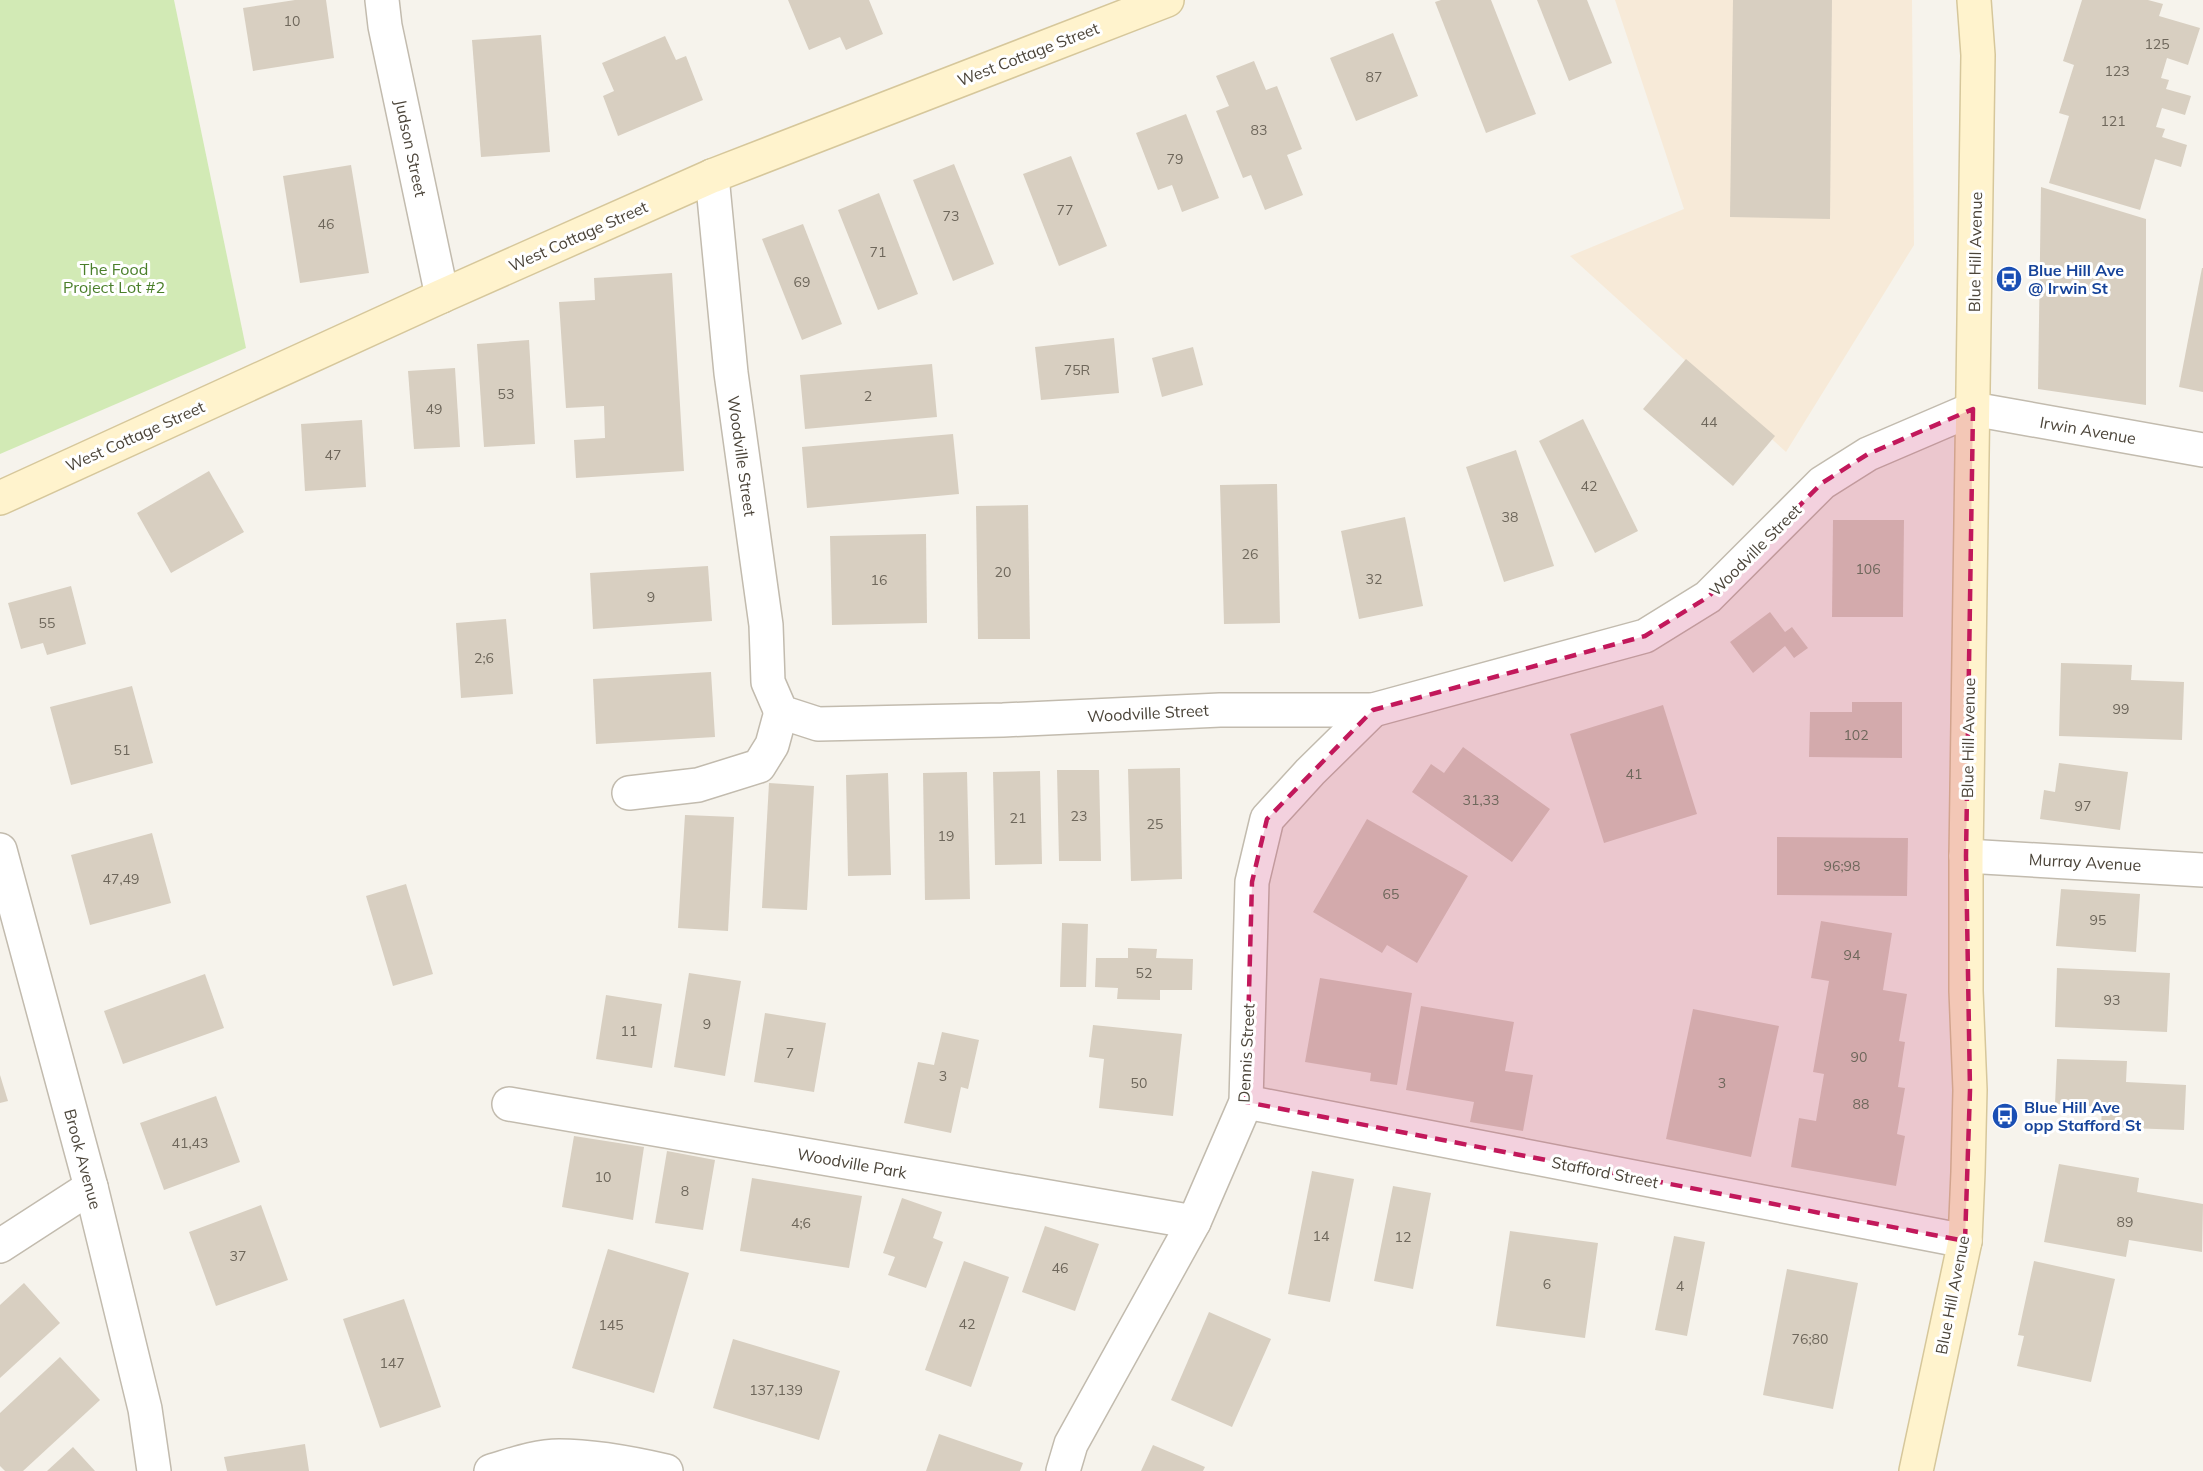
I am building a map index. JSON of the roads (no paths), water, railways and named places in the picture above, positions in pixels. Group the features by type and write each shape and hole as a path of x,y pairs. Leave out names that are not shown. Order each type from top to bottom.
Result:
{"main road":[{"name":"West Cottage Street","path":"0,498 442,296 712,176 1167,0"},
{"name":"Blue Hill Avenue","path":"1916,1471 1965,1241 1970,1089 1966,991 1966,856 1978,56 1974,0"}],"street":[{"name":"Judson Street","path":"382,0 385,26 442,296"},
{"name":"Woodville Street","path":"712,176 731,373 766,625 768,682 781,712 818,724 1003,720 1220,710 1373,710 1645,636 1708,597 1822,483 1868,454 1972,409"},
{"name":"Irwin Avenue","path":"1972,409 2203,450"},
{"name":"Dennis Street","path":"1063,1471 1071,1444 1194,1222 1246,1102 1252,882 1267,819 1310,772 1373,710"},
{"path":"629,793 698,785 759,766 772,746 781,712"},
{"name":"Brook Avenue","path":"0,850 91,1187 145,1410 154,1471"},
{"name":"Murray Avenue","path":"1966,856 2203,870"},
{"name":"Stafford Street","path":"1246,1102 1965,1241"},
{"name":"Woodville Park","path":"509,1104 1194,1222"},
{"path":"0,1246 91,1187"},
{"path":"491,1471 522,1462 558,1456 621,1461 666,1471"}],"place":[{"name":"Blue Hill Ave @ Irwin St","path":"2009,279"},
{"name":"Blue Hill Ave opp Stafford St","path":"2005,1116"}],"park label":[{"name":"The Food Project Lot #2","path":"114,278"}]}
